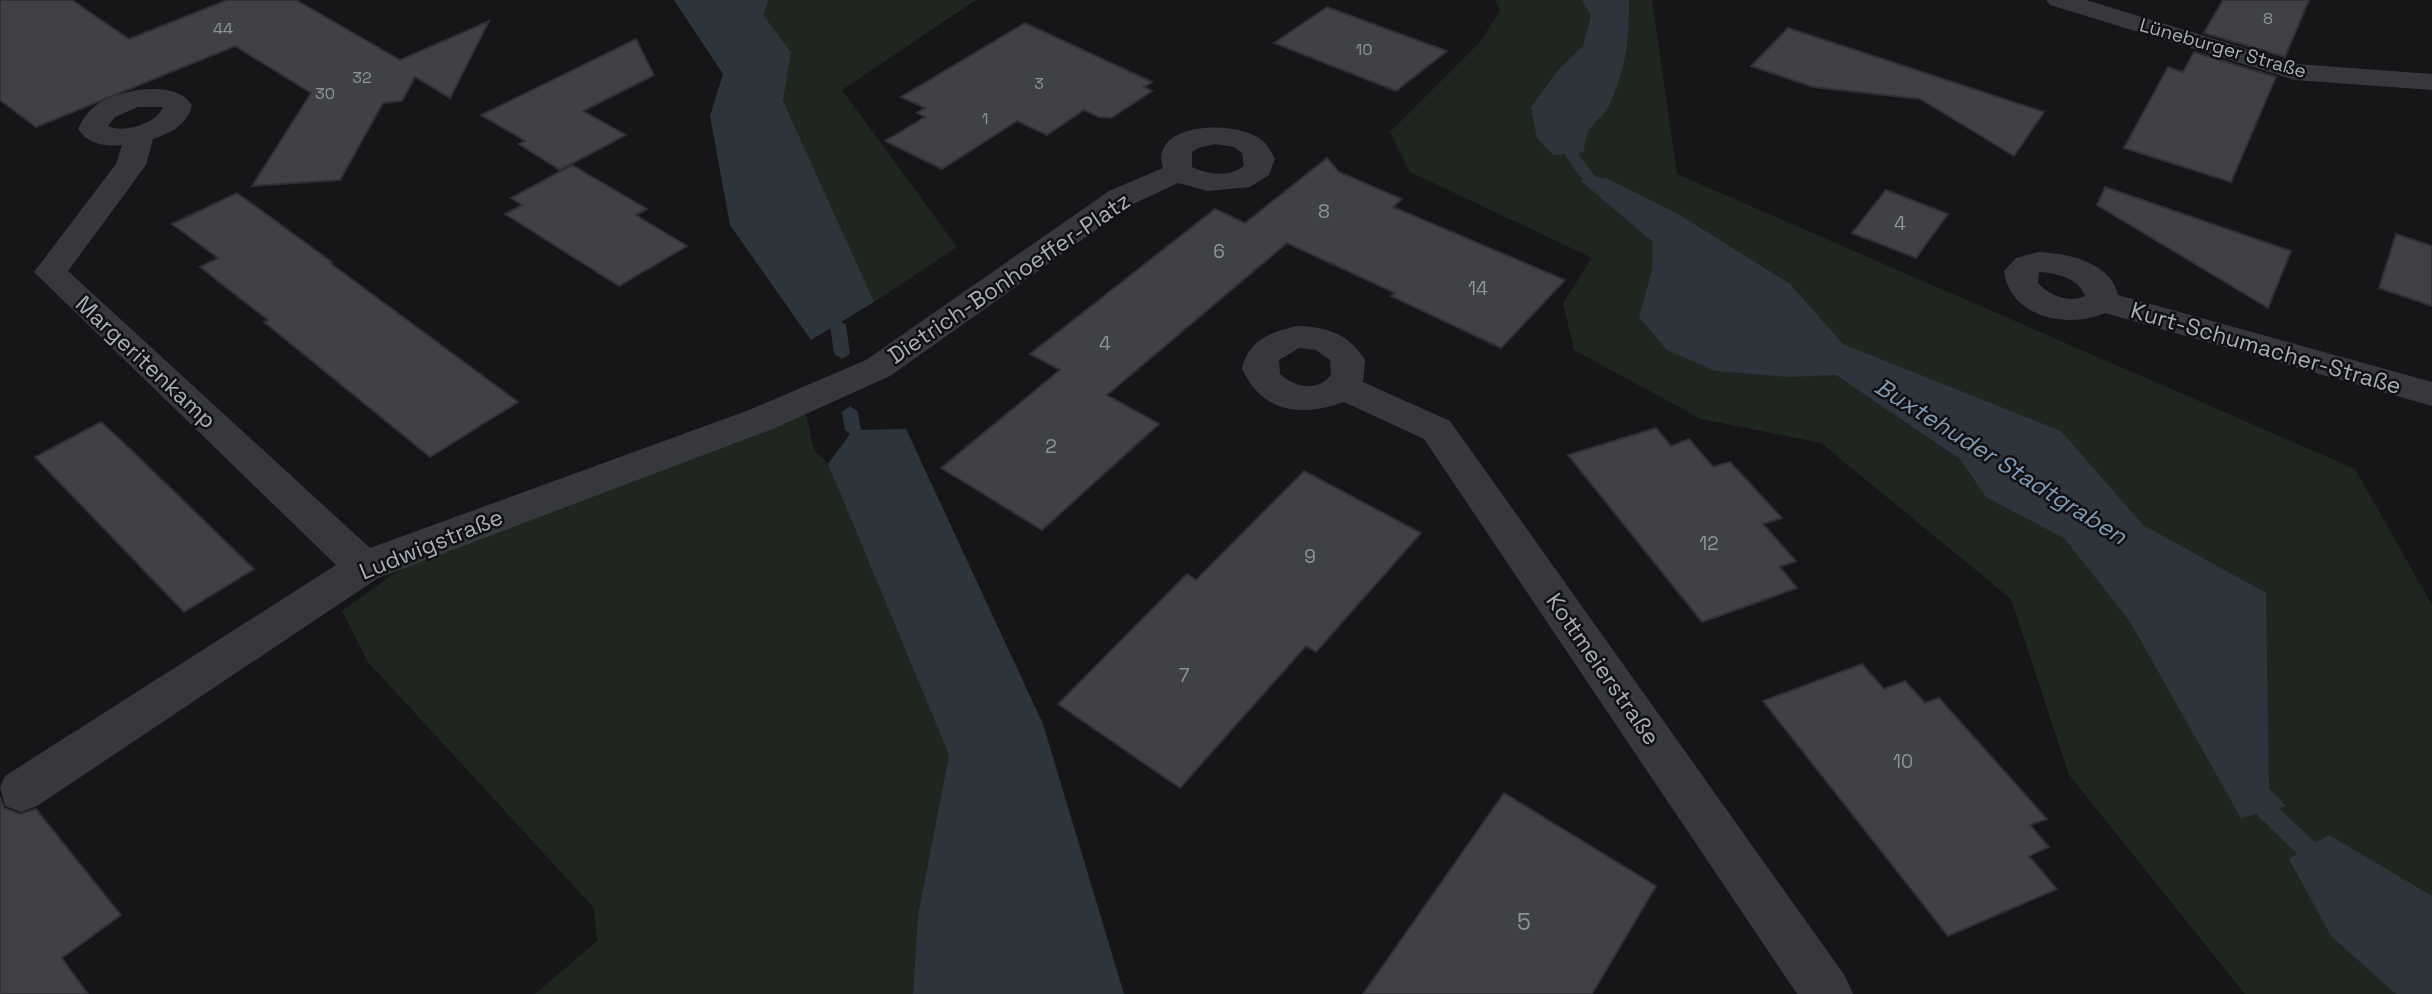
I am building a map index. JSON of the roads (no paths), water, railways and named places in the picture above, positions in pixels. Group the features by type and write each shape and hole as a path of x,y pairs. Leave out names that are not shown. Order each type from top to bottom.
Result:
{"street":[{"name":"Lüneburger Straße","path":"2059,0 2091,4 2295,72 2432,82"},
{"name":"Margeritenkamp","path":"140,134 131,165 50,272 364,567"},
{"name":"Dietrich-Bonhoeffer-Platz","path":"878,368 1120,198 1179,172"},
{"name":"Kurt-Schumacher-Straße","path":"2101,300 2432,394"},
{"name":"Ludwigstraße","path":"21,791 364,567 762,419 878,368"},
{"name":"Kottmeierstraße","path":"1343,387 1437,430 1827,994"}],"water":[{"path":"674,0 768,0 764,16 791,52 783,101 874,302 811,340 730,225 710,116 723,74"},
{"path":"1582,0 1629,0 1626,52 1621,76 1611,101 1588,133 1584,152 1553,155 1537,138 1531,107 1559,69 1583,46 1591,16"},
{"path":"1606,178 1680,215 1790,284 1843,344 2061,431 2143,525 2266,593 2269,788 2286,806 2241,818 2129,620 2064,538 1986,497 1960,459 1836,375 1788,377 1715,371 1667,350 1639,317 1652,270 1653,242 1580,180"},
{"path":"906,429 1043,724 1124,994 913,994 918,915 949,755 828,464 853,430"},
{"path":"2329,835 2432,896 2432,994 2396,994 2331,936 2289,859"}],"waterway":[{"name":"Buxtehuder Stadtgraben","path":"1577,133 1572,155 1589,178 1607,191"},
{"path":"838,325 842,354"},
{"path":"850,412 853,430"},
{"name":"Buxtehuder Stadtgraben","path":"2251,791 2265,809 2322,863"}]}
